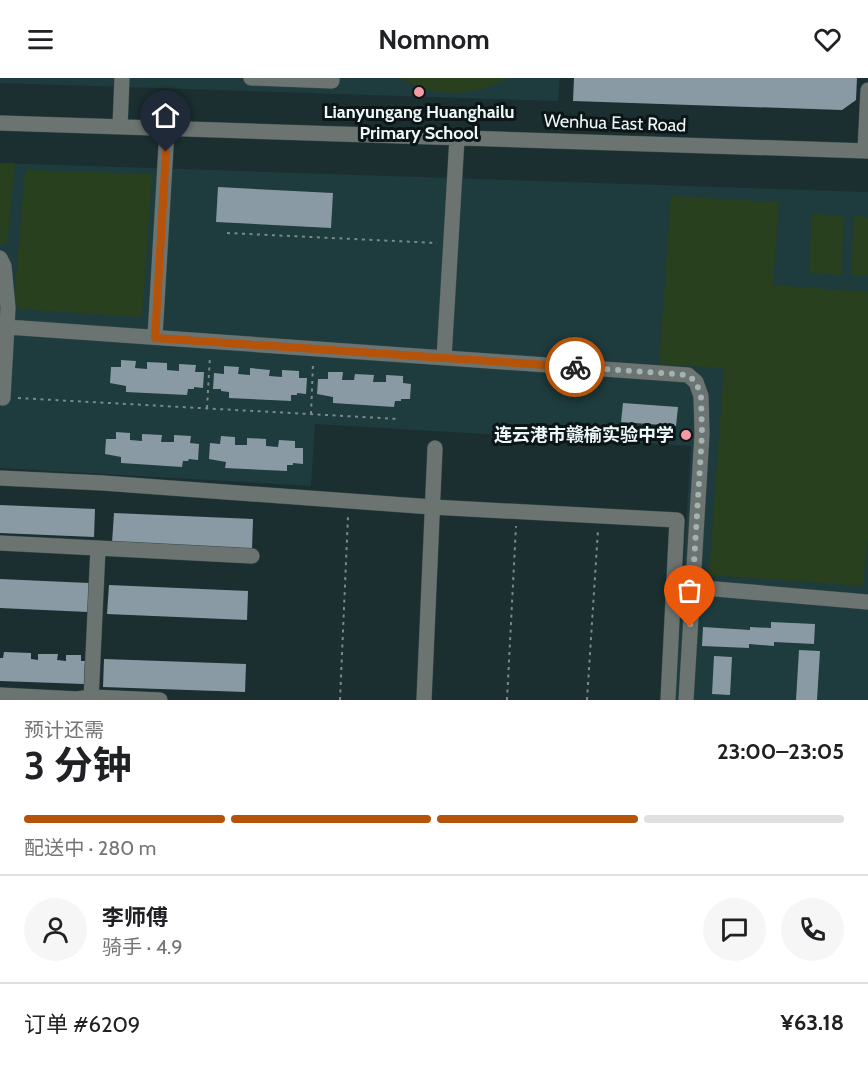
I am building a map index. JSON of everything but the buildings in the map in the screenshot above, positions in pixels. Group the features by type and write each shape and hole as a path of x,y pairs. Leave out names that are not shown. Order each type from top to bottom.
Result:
{"street":[{"path":"120,127 122,78"},
{"path":"251,78 332,81 332,78"},
{"path":"866,151 868,90"},
{"name":"Wenhua East Road","path":"0,123 866,151"},
{"path":"155,338 167,129"},
{"path":"444,358 457,138"},
{"path":"0,258 4,266 8,308 3,398"},
{"path":"7,327 688,375 696,382 701,396 702,434 686,700"},
{"path":"424,700 435,448"},
{"path":"0,478 103,483 432,507 677,520 668,700"},
{"path":"0,543 252,556"},
{"path":"91,698 98,548"},
{"path":"692,587 868,602"},
{"path":"0,695 160,700"}],"path":[{"path":"227,233 451,244"},
{"path":"207,409 210,342"},
{"path":"311,414 314,349"},
{"path":"3,398 399,419"},
{"path":"340,700 349,501"},
{"path":"507,700 517,511"},
{"path":"587,700 599,516"}],"shaded area":[{"name":"Lianyungang Huanghailu Primary School","path":"0,78 560,78 558,101 0,83"},
{"name":"连云港市赣榆实验中学","path":"0,163 868,192 868,700 675,700 691,446 315,424 311,486 0,468"}],"green space":[{"path":"399,78 508,78 481,89 454,93 426,89"},
{"path":"0,163 15,163 7,243 0,245"},
{"path":"25,170 152,174 142,317 20,309 14,302"},
{"path":"671,196 779,202 773,285 868,292 868,535 863,586 709,575 724,368 659,364"},
{"path":"812,214 844,216 841,275 809,273"},
{"path":"854,216 868,217 868,276 851,275"}],"way so far":[{"path":"575,367 688,375 696,382 701,396 702,434 690,627"}],"place":[{"name":"Lianyungang Huanghailu Primary School","path":"419,92"},
{"name":"连云港市赣榆实验中学","path":"686,435"}],"route":[{"path":"166,152 155,338 575,367"}]}
